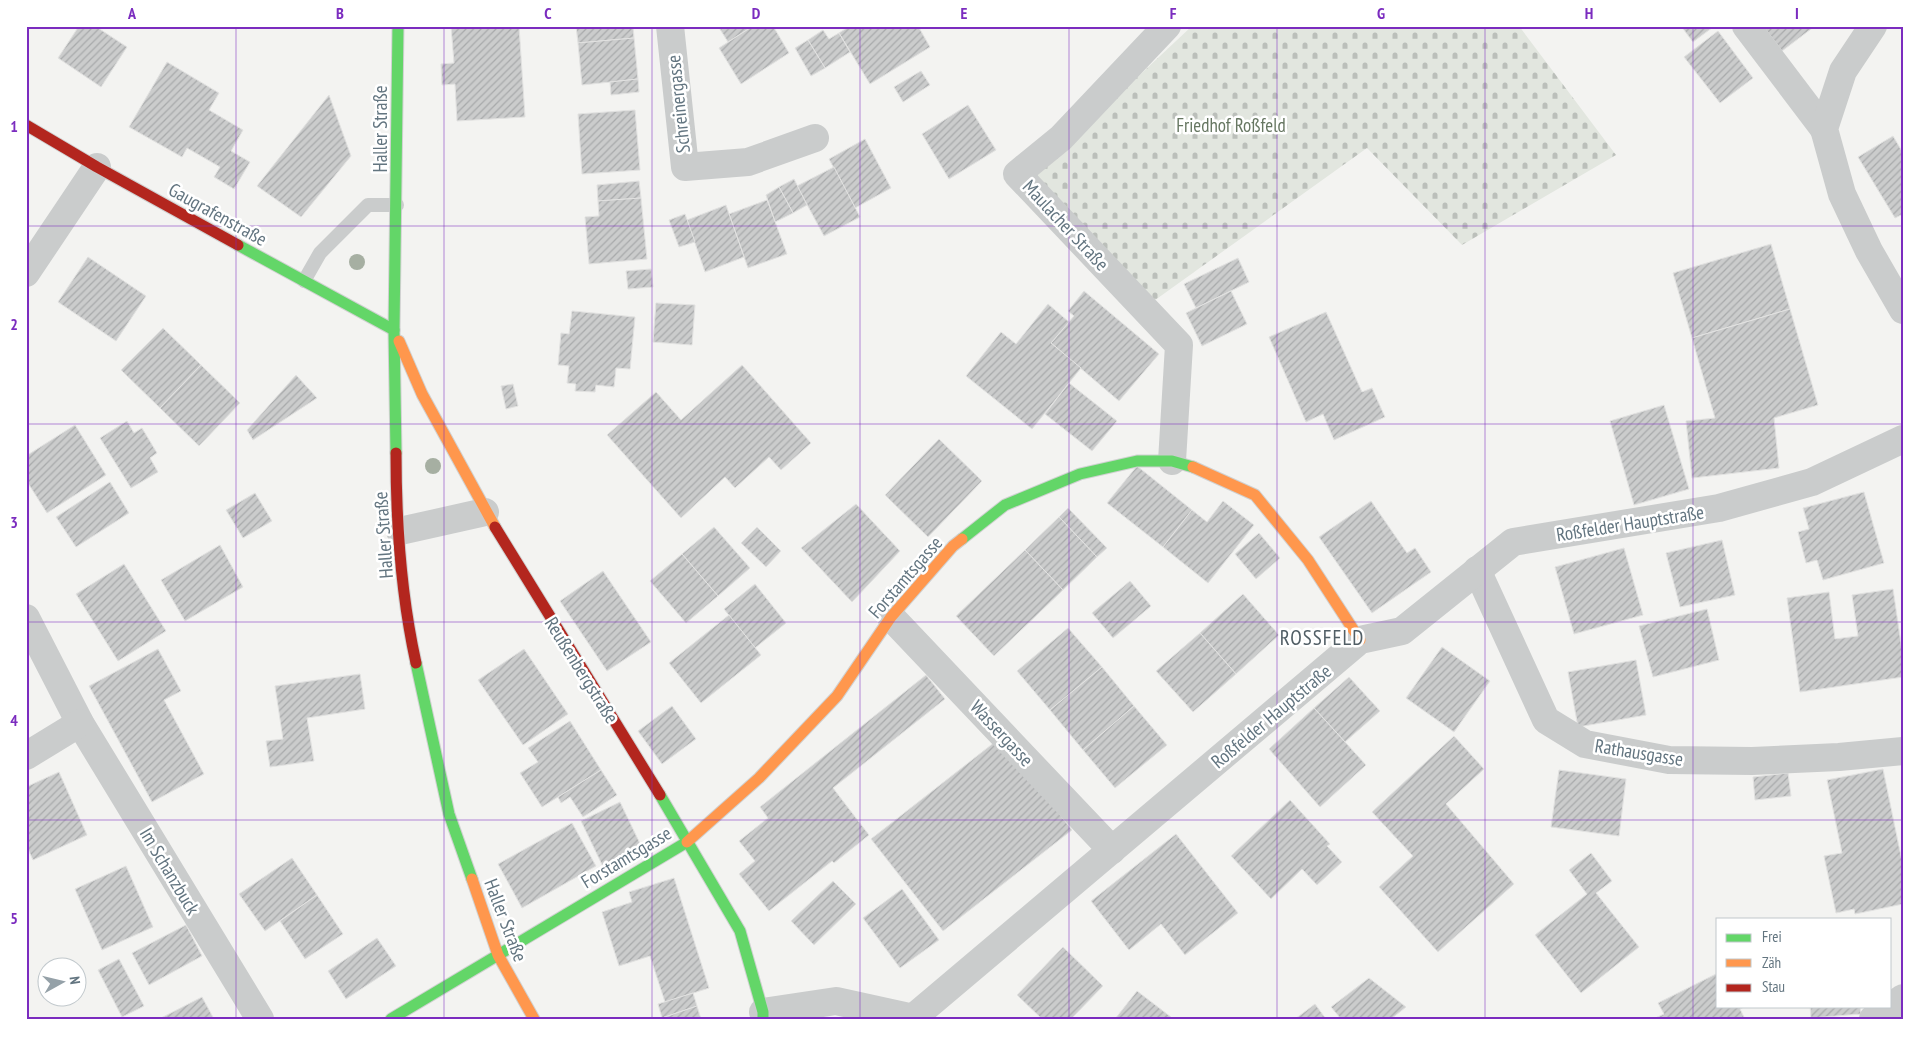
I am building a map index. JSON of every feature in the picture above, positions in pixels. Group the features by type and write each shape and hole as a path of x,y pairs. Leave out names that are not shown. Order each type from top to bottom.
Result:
{"street":[{"name":"Haller Straße","path":"398,26 394,330 396,487 407,622 449,814 498,955 534,1019"},
{"name":"Schreinergasse","path":"670,26 685,167 748,162 815,138"},
{"name":"Maulacher Straße","path":"1166,26 1062,138 1017,174 1179,345 1172,461"},
{"path":"1746,26 1824,129 1842,194 1869,251 1903,310"},
{"path":"1824,129 1843,71 1873,26"},
{"name":"Gaugrafenstraße","path":"26,124 97,167 394,330"},
{"path":"26,273 97,167"},
{"name":"Reußenbergstraße","path":"394,330 422,394 485,512 688,841 740,931 763,1015 836,1001 916,1018"},
{"name":"Roßfelder Hauptstraße","path":"916,1018 1360,640 1402,631 1513,542 1719,508 1812,482 1903,439"},
{"name":"Forstamtsgasse","path":"391,1019 688,841 759,778 837,696 891,616 952,546 1005,505 1080,474 1137,461 1172,461 1187,464 1255,495 1308,560 1360,640"},
{"path":"400,532 485,512"},
{"name":"Rathausgasse","path":"1477,570 1546,720 1585,744 1669,760 1752,761 1839,757 1903,751"},
{"name":"Wassergasse","path":"891,616 1112,850"},
{"name":"Im Schanzbuck","path":"26,618 80,723 260,1019"},
{"path":"26,756 80,723"},
{"path":"1892,1006 1903,998"},
{"path":"1873,1019 1889,1008"}],"lane":[{"path":"304,281 320,253 368,205 397,205"}],"green space":[{"name":"Friedhof Roßfeld","path":"1192,26 1519,26 1616,155 1462,245 1367,148 1151,303 1033,175"}],"building":[{"path":"79,26 95,26 127,47 101,87 58,58"},
{"path":"451,26 519,26 525,117 457,121 455,84 442,85 441,64 454,63"},
{"path":"576,26 633,26 634,38 578,43"},
{"path":"718,26 753,26 728,42"},
{"path":"753,26 773,26 789,53 741,84 719,48"},
{"path":"850,26 918,26 930,47 870,84 839,33"},
{"path":"1681,26 1713,26 1713,27 1693,42"},
{"path":"1763,26 1815,26 1782,51"},
{"path":"823,30 829,39 839,33 850,52 825,68 808,40"},
{"path":"1718,31 1753,78 1720,103 1684,57"},
{"path":"634,38 638,79 582,85 578,43"},
{"path":"808,40 825,68 811,76 795,48"},
{"path":"167,62 219,93 209,110 243,130 231,151 250,162 234,189 214,177 220,167 187,148 182,157 129,127"},
{"path":"921,71 930,85 903,102 894,87"},
{"path":"638,79 639,92 611,95 610,82"},
{"path":"329,95 351,156 301,217 257,186"},
{"path":"968,105 996,150 949,179 922,134"},
{"path":"635,110 640,170 582,174 578,114"},
{"path":"1893,136 1903,153 1903,214 1895,218 1858,157"},
{"path":"865,139 891,188 855,208 829,159"},
{"path":"834,167 860,217 824,236 797,186"},
{"path":"794,179 807,205 793,213 779,187"},
{"path":"639,181 641,198 598,201 597,185"},
{"path":"779,187 793,213 775,222 766,195"},
{"path":"641,198 647,259 589,264 585,217 599,216 598,201"},
{"path":"767,200 787,254 748,268 729,214"},
{"path":"726,205 744,257 705,272 687,220"},
{"path":"685,214 695,242 679,247 669,220"},
{"path":"1771,244 1790,309 1692,338 1673,273"},
{"path":"88,257 146,296 116,341 58,302"},
{"path":"1238,258 1249,282 1196,308 1184,284"},
{"path":"651,269 653,287 628,289 626,271"},
{"path":"1084,291 1159,354 1119,401 1051,343 1074,316 1068,311"},
{"path":"1231,291 1247,324 1202,346 1186,313"},
{"path":"656,303 695,305 692,345 653,342"},
{"path":"1048,304 1069,322 1051,343 1081,368 1032,429 966,376 1001,332 1016,344"},
{"path":"1790,309 1818,405 1774,418 1779,468 1692,478 1686,421 1715,418 1692,338"},
{"path":"572,311 635,317 630,369 616,368 614,387 596,385 595,392 575,391 576,384 567,383 569,366 558,365 561,333 569,334"},
{"path":"1326,312 1362,392 1372,388 1385,417 1334,440 1323,414 1306,422 1269,337"},
{"path":"163,328 201,365 160,408 121,370"},
{"path":"201,365 240,403 199,446 160,408"},
{"path":"742,365 811,443 781,470 769,457 735,488 725,477 681,518 607,435 656,392 681,420"},
{"path":"296,375 317,398 253,440 247,430"},
{"path":"1069,383 1117,421 1092,451 1045,414"},
{"path":"513,384 518,406 506,409 501,386"},
{"path":"1664,405 1689,489 1634,505 1610,421"},
{"path":"127,421 134,433 142,428 157,453 150,458 158,472 131,488 100,438"},
{"path":"75,425 106,475 47,513 26,480 26,456"},
{"path":"939,439 982,481 928,537 885,495"},
{"path":"1137,466 1192,510 1163,547 1107,503"},
{"path":"110,482 129,513 76,547 56,517"},
{"path":"1864,492 1884,563 1823,580 1817,560 1806,563 1798,532 1809,529 1803,508"},
{"path":"255,493 272,521 243,538 226,510"},
{"path":"1223,501 1254,525 1208,583 1163,547 1192,510 1207,522"},
{"path":"1371,501 1407,553 1415,548 1431,572 1372,613 1319,537"},
{"path":"856,504 900,551 852,602 801,548"},
{"path":"1068,508 1107,548 1097,557 1059,517"},
{"path":"1059,517 1097,557 1063,590 1025,550"},
{"path":"714,527 750,568 718,596 682,554"},
{"path":"757,527 781,551 766,567 741,543"},
{"path":"1259,533 1280,558 1256,579 1235,554"},
{"path":"1722,540 1735,595 1680,607 1666,553"},
{"path":"220,545 243,587 185,621 161,580"},
{"path":"1624,548 1643,615 1574,634 1555,567"},
{"path":"1025,550 1063,590 994,656 956,616"},
{"path":"682,554 718,596 686,623 650,581"},
{"path":"124,564 166,631 118,661 76,594"},
{"path":"603,571 651,642 607,671 560,601"},
{"path":"1130,581 1151,606 1113,638 1092,613"},
{"path":"755,584 786,623 755,648 724,609"},
{"path":"1893,589 1903,657 1903,677 1800,692 1787,598 1829,592 1835,639 1858,636 1852,595"},
{"path":"1243,594 1279,635 1236,674 1200,633"},
{"path":"1707,609 1719,660 1653,677 1639,626"},
{"path":"729,615 761,655 701,703 669,663"},
{"path":"1068,628 1102,667 1050,710 1017,671"},
{"path":"1200,633 1236,674 1193,712 1156,671"},
{"path":"1442,647 1490,681 1454,732 1406,698"},
{"path":"158,649 181,691 164,700 204,774 152,802 89,686"},
{"path":"524,649 568,714 523,745 478,680"},
{"path":"1636,660 1646,715 1578,727 1568,672"},
{"path":"1102,667 1134,706 1083,750 1050,710"},
{"path":"360,674 365,709 307,718 314,761 270,767 266,741 283,739 275,686"},
{"path":"926,675 945,699 833,788 869,835 834,863 832,861 769,911 739,874 755,861 739,841 768,818 760,807"},
{"path":"1349,677 1380,711 1345,742 1314,708"},
{"path":"672,706 696,739 662,764 638,731"},
{"path":"1134,706 1167,745 1115,788 1083,750"},
{"path":"1314,708 1366,765 1320,807 1269,749"},
{"path":"570,721 601,770 542,807 520,773 538,762 528,748"},
{"path":"1454,736 1484,769 1446,804 1514,884 1438,952 1379,887 1413,856 1372,812"},
{"path":"1000,738 1072,830 943,931 871,839"},
{"path":"1883,769 1903,866 1903,904 1855,914 1854,909 1836,913 1824,856 1842,853 1827,780"},
{"path":"601,770 617,795 583,817 570,797 561,803 558,797"},
{"path":"1559,770 1626,779 1619,836 1551,827"},
{"path":"59,772 87,835 33,860 26,845 26,787"},
{"path":"1788,773 1791,796 1755,800 1753,777"},
{"path":"1290,800 1330,844 1327,846 1342,862 1317,885 1302,869 1271,899 1231,856"},
{"path":"620,802 646,856 607,875 581,821"},
{"path":"572,823 596,866 522,908 498,864"},
{"path":"1176,834 1238,913 1185,955 1161,924 1129,950 1091,901"},
{"path":"1591,853 1612,881 1596,893 1639,947 1581,993 1535,935 1587,894 1569,870"},
{"path":"292,858 317,895 265,931 239,894"},
{"path":"126,866 153,927 102,950 75,889"},
{"path":"674,878 709,988 665,1002 650,956 619,966 602,912 632,902 629,892"},
{"path":"833,881 856,904 814,945 791,921"},
{"path":"902,889 939,940 900,968 863,918"},
{"path":"317,895 343,934 305,959 280,921"},
{"path":"186,925 202,956 149,985 132,953"},
{"path":"377,938 396,966 346,999 328,971"},
{"path":"1063,947 1103,986 1071,1019 1042,1019 1017,995"},
{"path":"119,959 144,1006 122,1017 98,970"},
{"path":"1716,974 1716,1008 1742,1008 1740,1009 1745,1019 1653,1019 1664,1014 1658,1003"},
{"path":"1369,978 1406,1007 1391,1019 1341,1019 1331,1007"},
{"path":"1137,991 1171,1017 1169,1019 1115,1019"},
{"path":"693,993 697,1006 662,1018 658,1004"},
{"path":"202,997 214,1019 159,1019"},
{"path":"1315,1004 1326,1019 1295,1019"},
{"path":"697,1006 701,1019 662,1019 662,1018"},
{"path":"1810,1008 1860,1008 1861,1014 1811,1018"}],"traffic: fast":[{"path":"396,453 394,330 398,26"},
{"path":"238,245 394,330"},
{"path":"962,539 1005,505 1080,474 1137,461 1172,461 1193,467"},
{"path":"416,663 449,814 472,879"},
{"path":"660,795 740,931 763,1012 763,1019"},
{"path":"391,1019 687,842"}],"traffic: slow":[{"path":"399,341 422,394 495,527"},
{"path":"1193,467 1255,495 1308,560 1360,640"},
{"path":"687,842 759,778 837,696 891,617 953,546 962,539"},
{"path":"472,879 498,955 534,1019"}],"traffic: jam":[{"path":"26,125 97,167 238,245"},
{"path":"396,453 400,559 416,663"},
{"path":"495,527 660,795"}],"district":[{"name":"ROSSFELD","path":"1322,638"}]}
